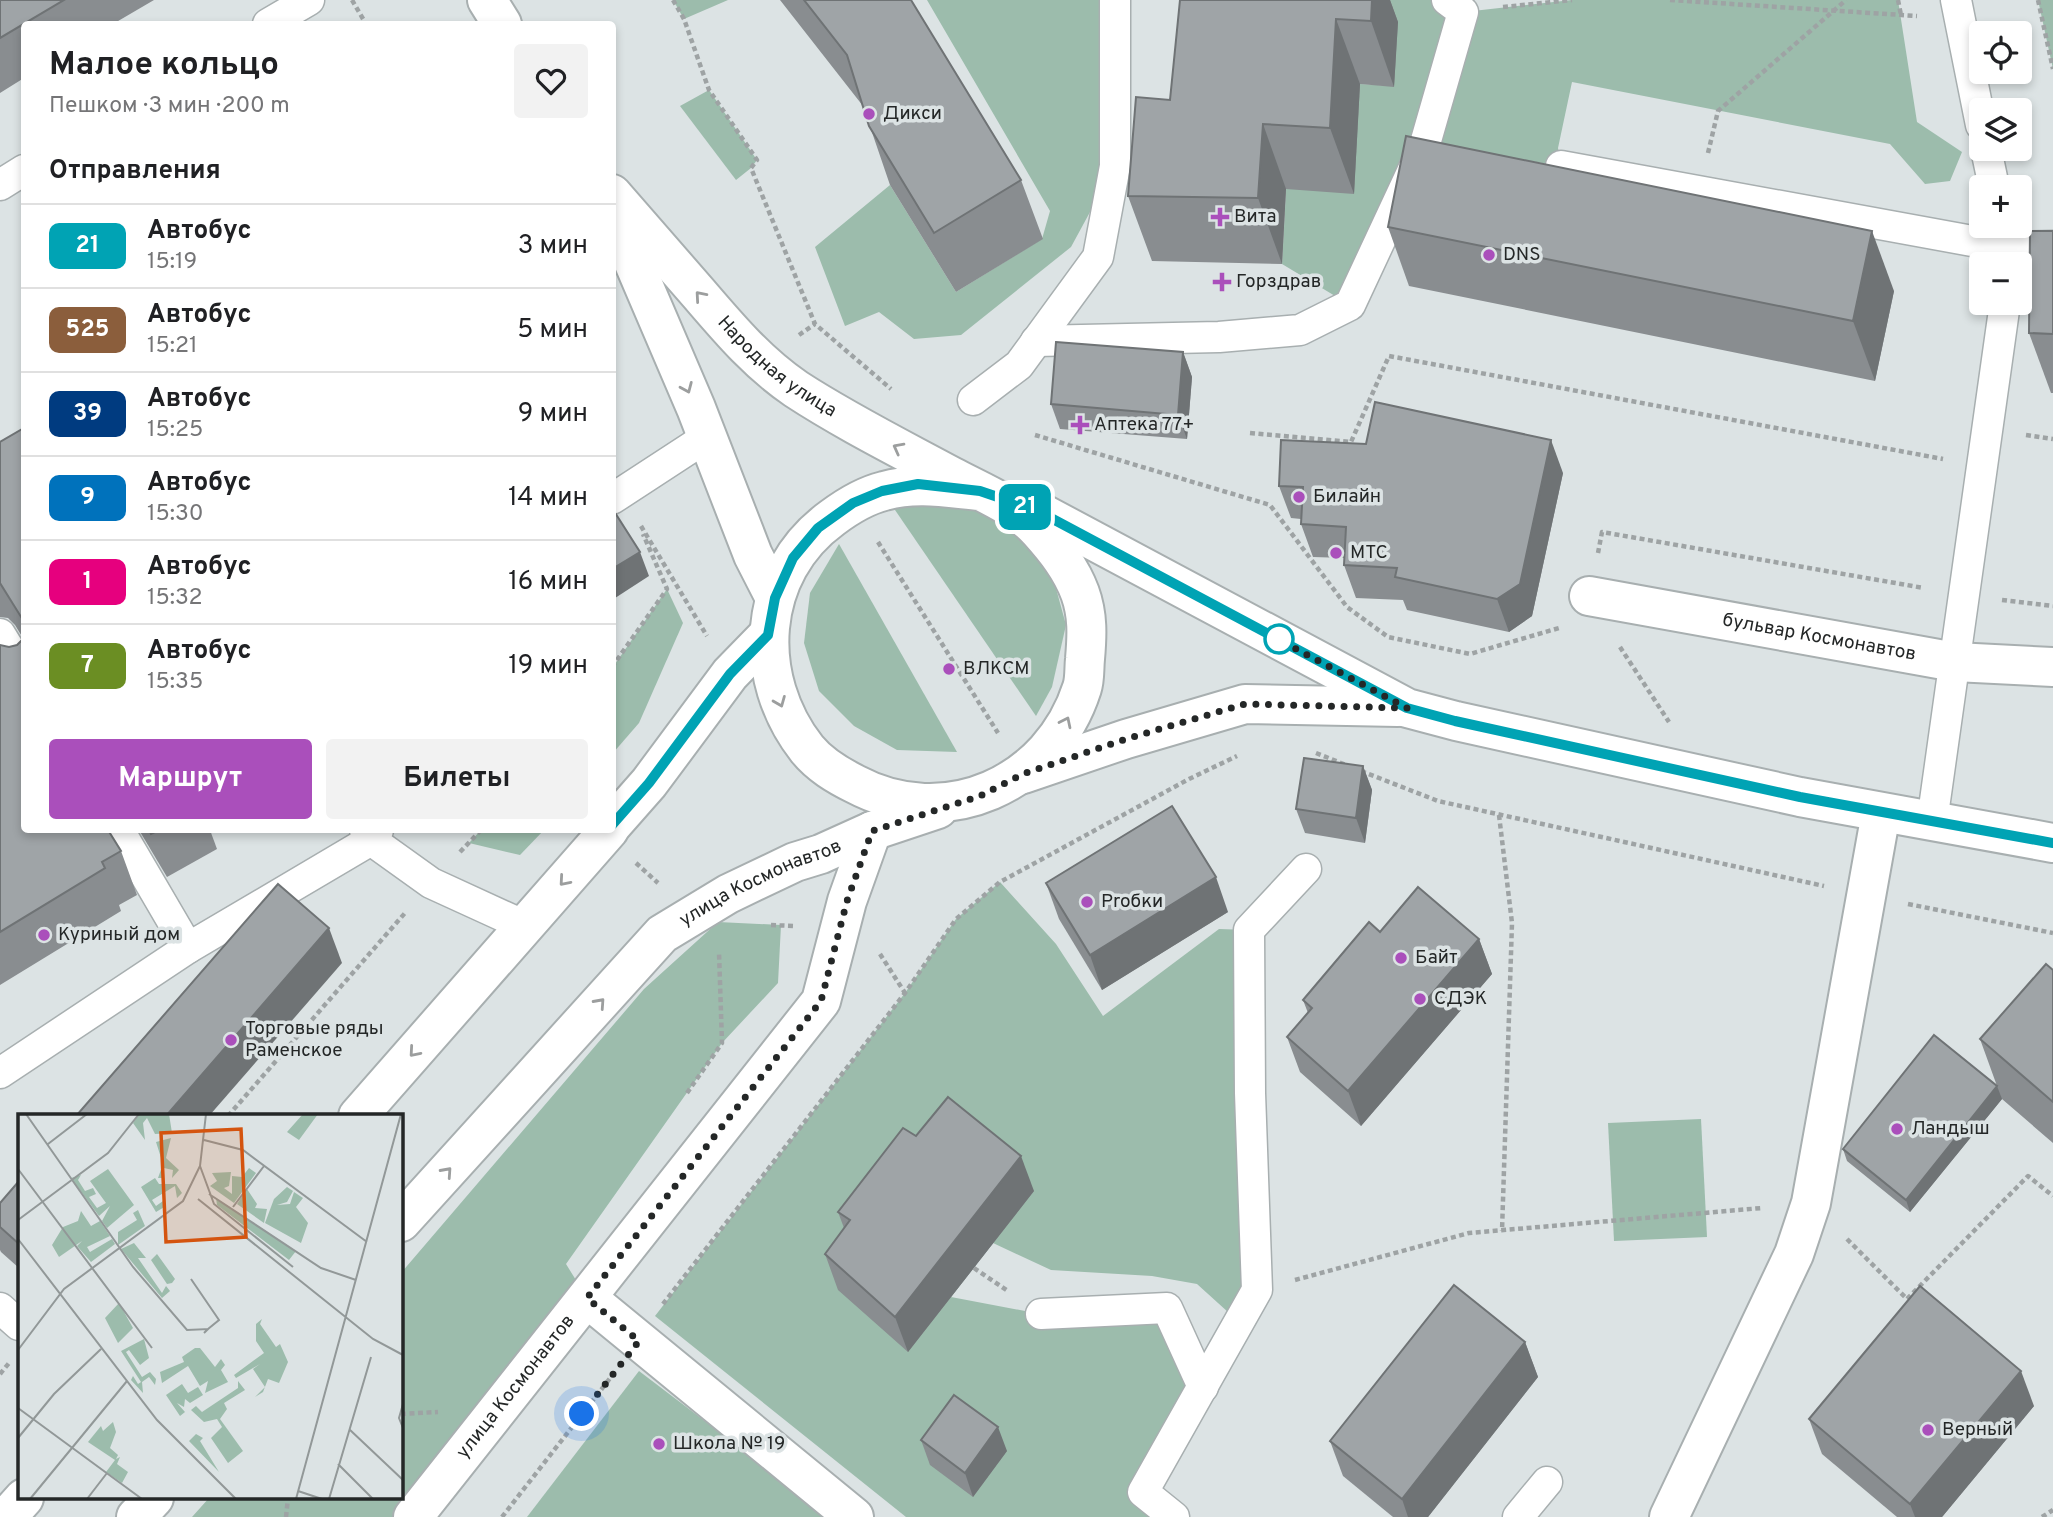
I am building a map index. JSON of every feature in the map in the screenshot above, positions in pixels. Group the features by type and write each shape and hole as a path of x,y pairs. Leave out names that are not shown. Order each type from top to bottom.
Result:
{"main road":[{"path":"487,0 500,21"},
{"name":"Народная улица","path":"616,199 758,361 794,388 862,429 980,491"},
{"path":"616,222 753,555 775,598"},
{"path":"1407,708 1245,704 1126,739 1023,774 980,796 947,803 918,804 876,796 833,773 810,753 790,726 776,696 770,667 768,635 775,598 793,558 818,528 853,503 882,491 918,484 980,491 1036,510 1407,708 1455,721 1881,813 2053,843"},
{"path":"980,491 1029,520 1063,559 1080,594 1088,631 1083,686 1063,729 1047,752 1023,774"},
{"name":"бульвар Космонавтов","path":"1589,596 1955,662 2053,667"},
{"path":"616,820 649,783 730,674 768,635"},
{"name":"улица Космонавтов","path":"402,1221 662,934 728,894 795,862 821,854 872,831 980,796"},
{"path":"1669,1517 1794,1254 1811,1203 1881,813"},
{"name":"улица Космонавтов","path":"413,1517 821,1001 840,927 872,831"},
{"path":"360,1114 605,833"},
{"path":"587,1298 854,1517"},
{"path":"7,1517 22,1500"},
{"path":"136,1517 151,1500"}],"lane":[{"path":"273,21 309,0"},
{"path":"973,400 1019,365 1098,257 1115,166 1115,0"},
{"path":"1037,341 1219,337 1300,330 1350,305 1425,144 1464,4"},
{"path":"1958,9 1976,98"},
{"path":"1561,166 2005,246 2053,246"},
{"path":"0,185 21,172"},
{"path":"1932,822 2003,315"},
{"path":"618,495 707,438"},
{"path":"0,634 21,668"},
{"path":"121,833 188,948"},
{"path":"0,1073 188,948 371,833 431,883 524,926"},
{"path":"1174,1517 1143,1492 1257,1290 1250,1093 1250,930 1306,869"},
{"path":"0,1308 18,1324"},
{"path":"1041,1314 1167,1308 1203,1387"},
{"path":"1518,1517 1547,1482"}],"path":[{"path":"352,0 364,21"},
{"path":"673,0 684,19 709,90 757,160 751,168 815,324 891,389"},
{"path":"1464,4 1572,0"},
{"path":"1670,0 1901,15 1958,9"},
{"path":"1700,192 1718,111 1846,0"},
{"path":"1898,0 1901,15"},
{"path":"2038,0 2053,69"},
{"path":"1250,433 1352,442 1389,356 1982,467"},
{"path":"1035,435 1270,505 1347,607 1388,637 1470,654 1557,628 1569,630"},
{"path":"616,661 667,589 618,495"},
{"path":"853,503 1023,774"},
{"path":"1704,776 1589,596 1602,532 1964,595 2053,606"},
{"path":"1313,752 1437,801 2053,933"},
{"path":"502,1517 905,993 956,919 1000,882 1177,785 1239,755"},
{"path":"1499,815 1512,923 1502,1231"},
{"path":"230,1114 431,883 478,833"},
{"path":"768,925 840,927"},
{"path":"683,1098 722,1043 719,949"},
{"path":"1257,1290 1469,1233 1811,1203 1907,1299 2028,1176 2053,1196"},
{"path":"2042,1517 2053,1510"}],"green space":[{"path":"673,0 728,0 684,19"},
{"path":"927,0 1115,0 1115,166 1071,247 961,335 914,339 879,312 845,326 815,247 890,185 956,292 1042,239 1050,211"},
{"path":"1306,0 1447,0 1464,12 1572,0 1898,0 1917,122 1962,152 1950,181 1925,184 1890,144 1572,82 1558,148 1561,166 1425,144 1350,305 1282,264 1287,172 1360,84 1394,86"},
{"path":"2038,0 2053,0 2053,69"},
{"path":"709,90 757,160 736,180 680,106"},
{"path":"937,486 1024,537 1054,581 1066,625 1052,687 1036,716 882,491"},
{"path":"839,544 957,752 897,750 854,726 819,691 804,643 810,593"},
{"path":"667,589 683,623 639,723 616,750 616,663"},
{"path":"478,833 541,833 520,855 469,843"},
{"path":"1000,882 1056,944 1103,1016 1219,929 1249,930 1257,1290 1239,1322 1197,1284 1152,1276 1051,1270 993,1243 951,1297 1041,1314 1167,1308 1203,1387 1143,1492 1174,1517 906,1517 655,1316 905,993 956,919"},
{"path":"718,922 781,925 778,983 722,1043 566,1264 587,1298 413,1517 192,1517 207,1500 402,1500 402,1272 644,989"},
{"path":"1701,1119 1707,1237 1614,1241 1608,1123"},
{"name":"Школа № 19","path":"639,1371 831,1517 527,1517"}],"building":[{"path":"0,0 64,0 29,21 21,21 21,26 0,38"},
{"path":"804,0 911,0 1021,180 934,233 869,126 847,55"},
{"path":"1180,0 1372,0 1371,21 1336,19 1330,128 1263,124 1258,198 1128,196 1136,97 1170,100"},
{"path":"1406,136 1872,231 1853,321 1388,227"},
{"path":"2032,231 2053,231 2053,334 2029,333 2029,315 2032,315 2032,252 2030,252"},
{"path":"1056,342 1183,352 1178,415 1051,404"},
{"path":"1375,402 1551,440 1520,584 1497,599 1395,577 1397,568 1344,565 1346,527 1301,524 1303,487 1279,486 1281,440 1366,444"},
{"path":"21,430 21,617 0,583 0,442"},
{"path":"616,514 640,552 616,567"},
{"path":"21,641 21,833 110,833 121,851 102,862 105,868 0,932 0,645 17,645"},
{"path":"1304,758 1363,766 1356,818 1296,809"},
{"path":"1172,806 1216,877 1090,955 1046,883"},
{"path":"278,884 329,928 168,1114 78,1114"},
{"path":"1418,887 1479,939 1348,1091 1287,1037 1312,1008 1303,1000 1369,922 1380,932"},
{"path":"2046,964 2053,970 2053,1102 1980,1039"},
{"path":"1934,1035 1997,1086 1906,1200 1843,1149"},
{"path":"948,1097 1021,1156 895,1317 825,1254 850,1220 838,1212 903,1128 916,1136"},
{"path":"18,1182 18,1243 0,1227 0,1203"},
{"path":"1454,1285 1525,1342 1402,1499 1330,1441"},
{"name":"Верный","path":"1920,1286 2021,1371 1910,1504 1809,1419"},
{"path":"954,1395 998,1427 965,1473 921,1440"}],"bus line":[{"name":"21","path":"616,820 649,783 730,674 768,635 775,598 793,558 818,528 853,503 882,491 918,484 980,491 1036,510 1407,708 1800,797 2053,843"}],"place":[{"name":"Дикси","path":"869,114"},
{"name":"Вита","path":"1220,217"},
{"name":"DNS","path":"1489,255"},
{"name":"Горздрав","path":"1222,282"},
{"name":"Аптека 77+","path":"1080,425"},
{"name":"Билайн","path":"1299,497"},
{"name":"МТС","path":"1336,553"},
{"name":"ВЛКСМ","path":"949,669"},
{"name":"Proбки","path":"1087,902"},
{"name":"Куриный дом","path":"44,935"},
{"name":"Байт","path":"1401,958"},
{"name":"СДЭК","path":"1420,999"},
{"name":"Торговые ряды Раменское","path":"231,1040"},
{"name":"Ландыш","path":"1897,1129"},
{"name":"Верный","path":"1928,1430"},
{"name":"Школа № 19","path":"659,1444"}],"route":[{"path":"582,1414 639,1341 587,1298 821,1001 847,901 872,831 980,796 1023,774 1126,739 1245,704 1407,708 1268,634 1279,639"}]}
